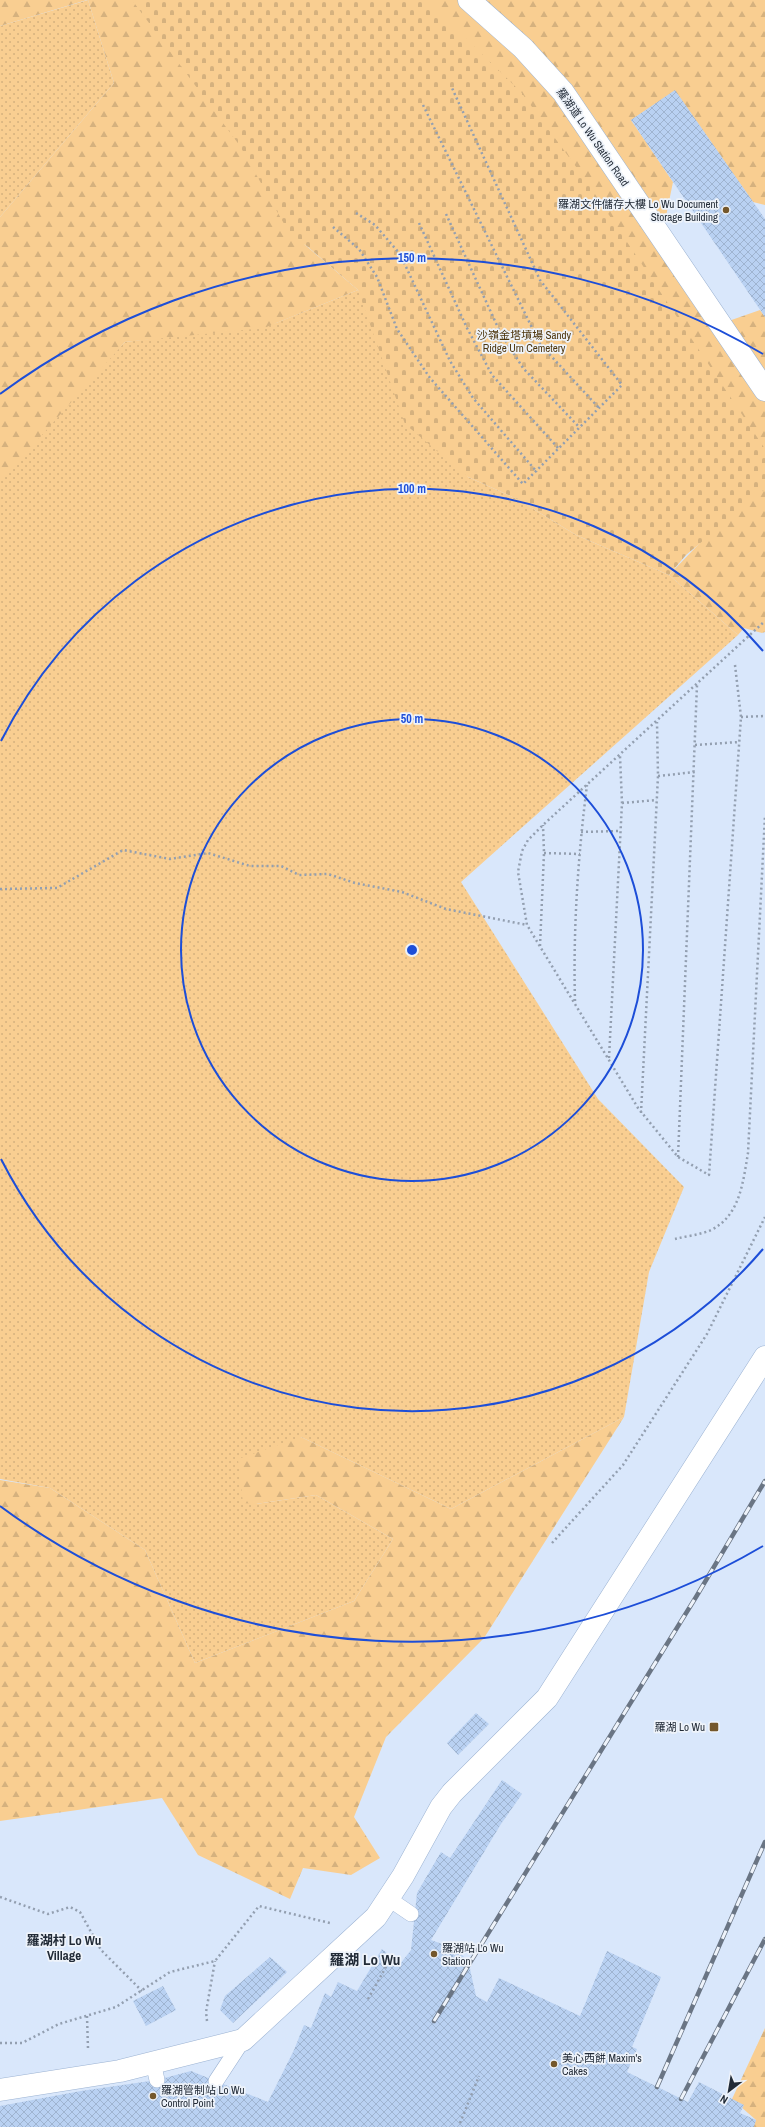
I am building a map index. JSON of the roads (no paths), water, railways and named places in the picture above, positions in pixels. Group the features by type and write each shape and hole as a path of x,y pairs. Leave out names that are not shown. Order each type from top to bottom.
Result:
{"street":[{"name":"羅湖道 Lo Wu Station Road","path":"469,0 523,48 563,92 765,390"},
{"path":"0,2090 120,2071 155,2071 243,2040 376,1917 389,1899 441,1807 452,1793 546,1698 765,1357"}],"lane":[{"path":"389,1899 411,1914"},
{"path":"216,2081 243,2040"}],"railway":[{"path":"434,2021 696,1597 765,1481"},
{"path":"657,2087 765,1842"},
{"path":"681,2099 765,1939"}],"place":[{"name":"羅湖文件儲存大樓 Lo Wu Document Storage Building","path":"726,210"},
{"name":"羅湖 Lo Wu","path":"714,1727"},
{"name":"羅湖站 Lo Wu Station","path":"434,1954"},
{"name":"美心西餅 Maxim's Cakes","path":"554,2064"},
{"name":"羅湖管制站 Lo Wu Control Point","path":"153,2096"}],"district":[{"name":"羅湖村 Lo Wu Village","path":"64,1948"},
{"name":"羅湖 Lo Wu","path":"365,1959"}],"park label":[{"name":"沙嶺金塔墳場 Sandy Ridge Urn Cemetery","path":"524,341"}]}
